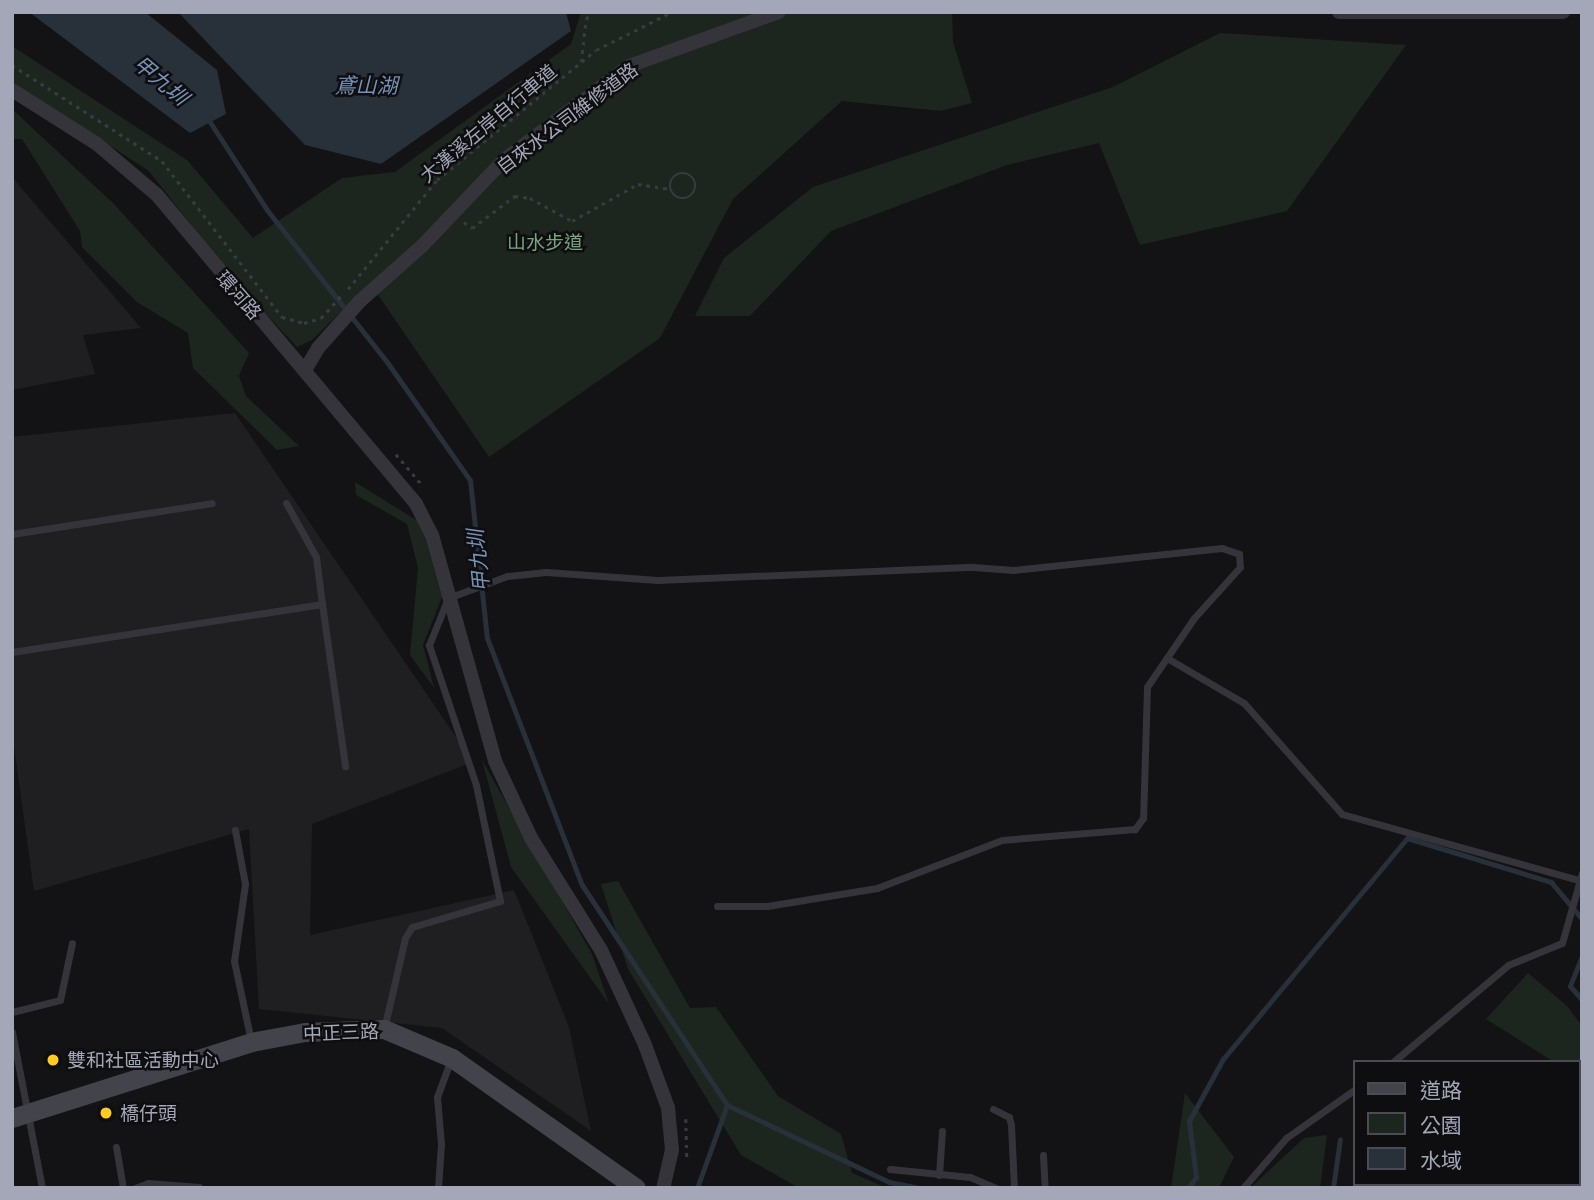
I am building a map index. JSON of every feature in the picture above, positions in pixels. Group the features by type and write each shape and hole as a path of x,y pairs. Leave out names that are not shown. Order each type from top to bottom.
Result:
{"street":[{"name":"自來水公司維修道路","path":"306,370 318,348 360,301 506,159 629,66 779,12"},
{"path":"1339,12 1563,12"},
{"name":"環河路","path":"12,90 97,144 157,195 416,504 432,535 495,761 531,838 601,950 645,1045 668,1108 672,1150 663,1188"},
{"name":"中正三路","path":"20,1115 251,1042 305,1032 384,1030 452,1058 636,1188"}],"lane":[{"path":"12,534 212,503"},
{"path":"286,503 316,557 345,766"},
{"path":"384,1030 405,938 412,927 500,901 476,785 429,645 448,598 498,579 546,572 658,580 973,567 1013,570 1233,550 1239,554 1240,567 1194,618 1153,675 1144,698 1143,818 1135,829 1002,840 877,888 767,906 718,905"},
{"path":"12,652 322,604"},
{"path":"1167,658 1244,702 1342,814 1580,876 1562,943 1508,965 1395,1060"},
{"path":"235,830 245,884 234,961 251,1042"},
{"path":"12,1012 60,1000 72,943"},
{"path":"12,1032 20,1115 43,1188"},
{"path":"437,1188 441,1144 437,1097 452,1058"},
{"path":"1243,1188 1286,1138 1352,1091"},
{"path":"993,1109 1009,1117 1014,1188"},
{"path":"939,1174 942,1131"},
{"path":"116,1147 123,1188"},
{"path":"1043,1155 1045,1188"},
{"path":"890,1170 970,1177 996,1188"},
{"path":"135,1188 148,1183 199,1187"}],"path":[{"path":"581,62 586,19 592,12"},
{"name":"大漢溪左岸自行車道","path":"321,318 437,180 581,62 672,12"},
{"path":"683,173 697,184 696,192 686,200 674,196 670,189 674,176 683,173"},
{"path":"453,213 472,228 515,196 530,198 572,221 638,184 670,189"},
{"path":"282,317 289,329"},
{"path":"393,451 424,489"},
{"path":"682,1110 689,1129 685,1165"}],"shaded area":[{"path":"12,177 141,328 83,335 95,374 12,390"},
{"path":"235,413 473,762 312,824 310,935 514,890 569,1027 591,1131 442,1028 259,1009 249,829 34,891 12,732 12,437"}],"green space":[{"name":"山水步道","path":"581,12 952,12 953,42 972,103 941,111 842,101 733,199 660,338 489,457 370,283 312,340 297,347 232,277 149,171 12,82 12,46 187,160 253,238 342,178 395,172 571,44"},
{"path":"1220,33 1406,45 1287,211 1140,245 1099,143 1007,165 831,231 750,316 695,316 724,258 813,187 1113,87"},
{"path":"12,109 114,204 249,353 239,376 246,396 299,446 277,450 193,368 188,333 137,302 82,247 80,231 22,139 12,139"},
{"path":"355,482 421,523 442,597 423,645 434,688 410,655 418,568 407,524 356,495"},
{"path":"482,760 592,954 609,1004 511,867"},
{"path":"618,881 690,1008 716,1007 778,1096 841,1134 852,1173 887,1188 799,1188 741,1155 628,969 601,884"},
{"path":"1528,973 1567,1006 1582,1026 1582,1079 1580,1060 1551,1060 1486,1019"},
{"path":"1185,1093 1234,1157 1219,1188 1171,1188"},
{"path":"1327,1135 1320,1188 1250,1188 1304,1138"}],"water":[{"path":"29,12 145,12 217,70 226,114 190,133"},
{"name":"鳶山湖","path":"178,12 566,12 571,31 381,164 305,145"}],"waterway":[{"name":"甲九圳","path":"208,119 267,210 387,362 470,480 487,638 582,885 727,1105 697,1188"},
{"path":"1188,1188 1196,1177 1189,1121 1223,1059 1407,838 1551,882 1582,919"},
{"path":"1582,956 1570,986 1582,1000"},
{"path":"727,1105 889,1182 920,1188"},
{"path":"1333,1188 1340,1139"}],"place":[{"name":"雙和社區活動中心","path":"53,1060"},
{"name":"橋仔頭","path":"106,1113"}]}
